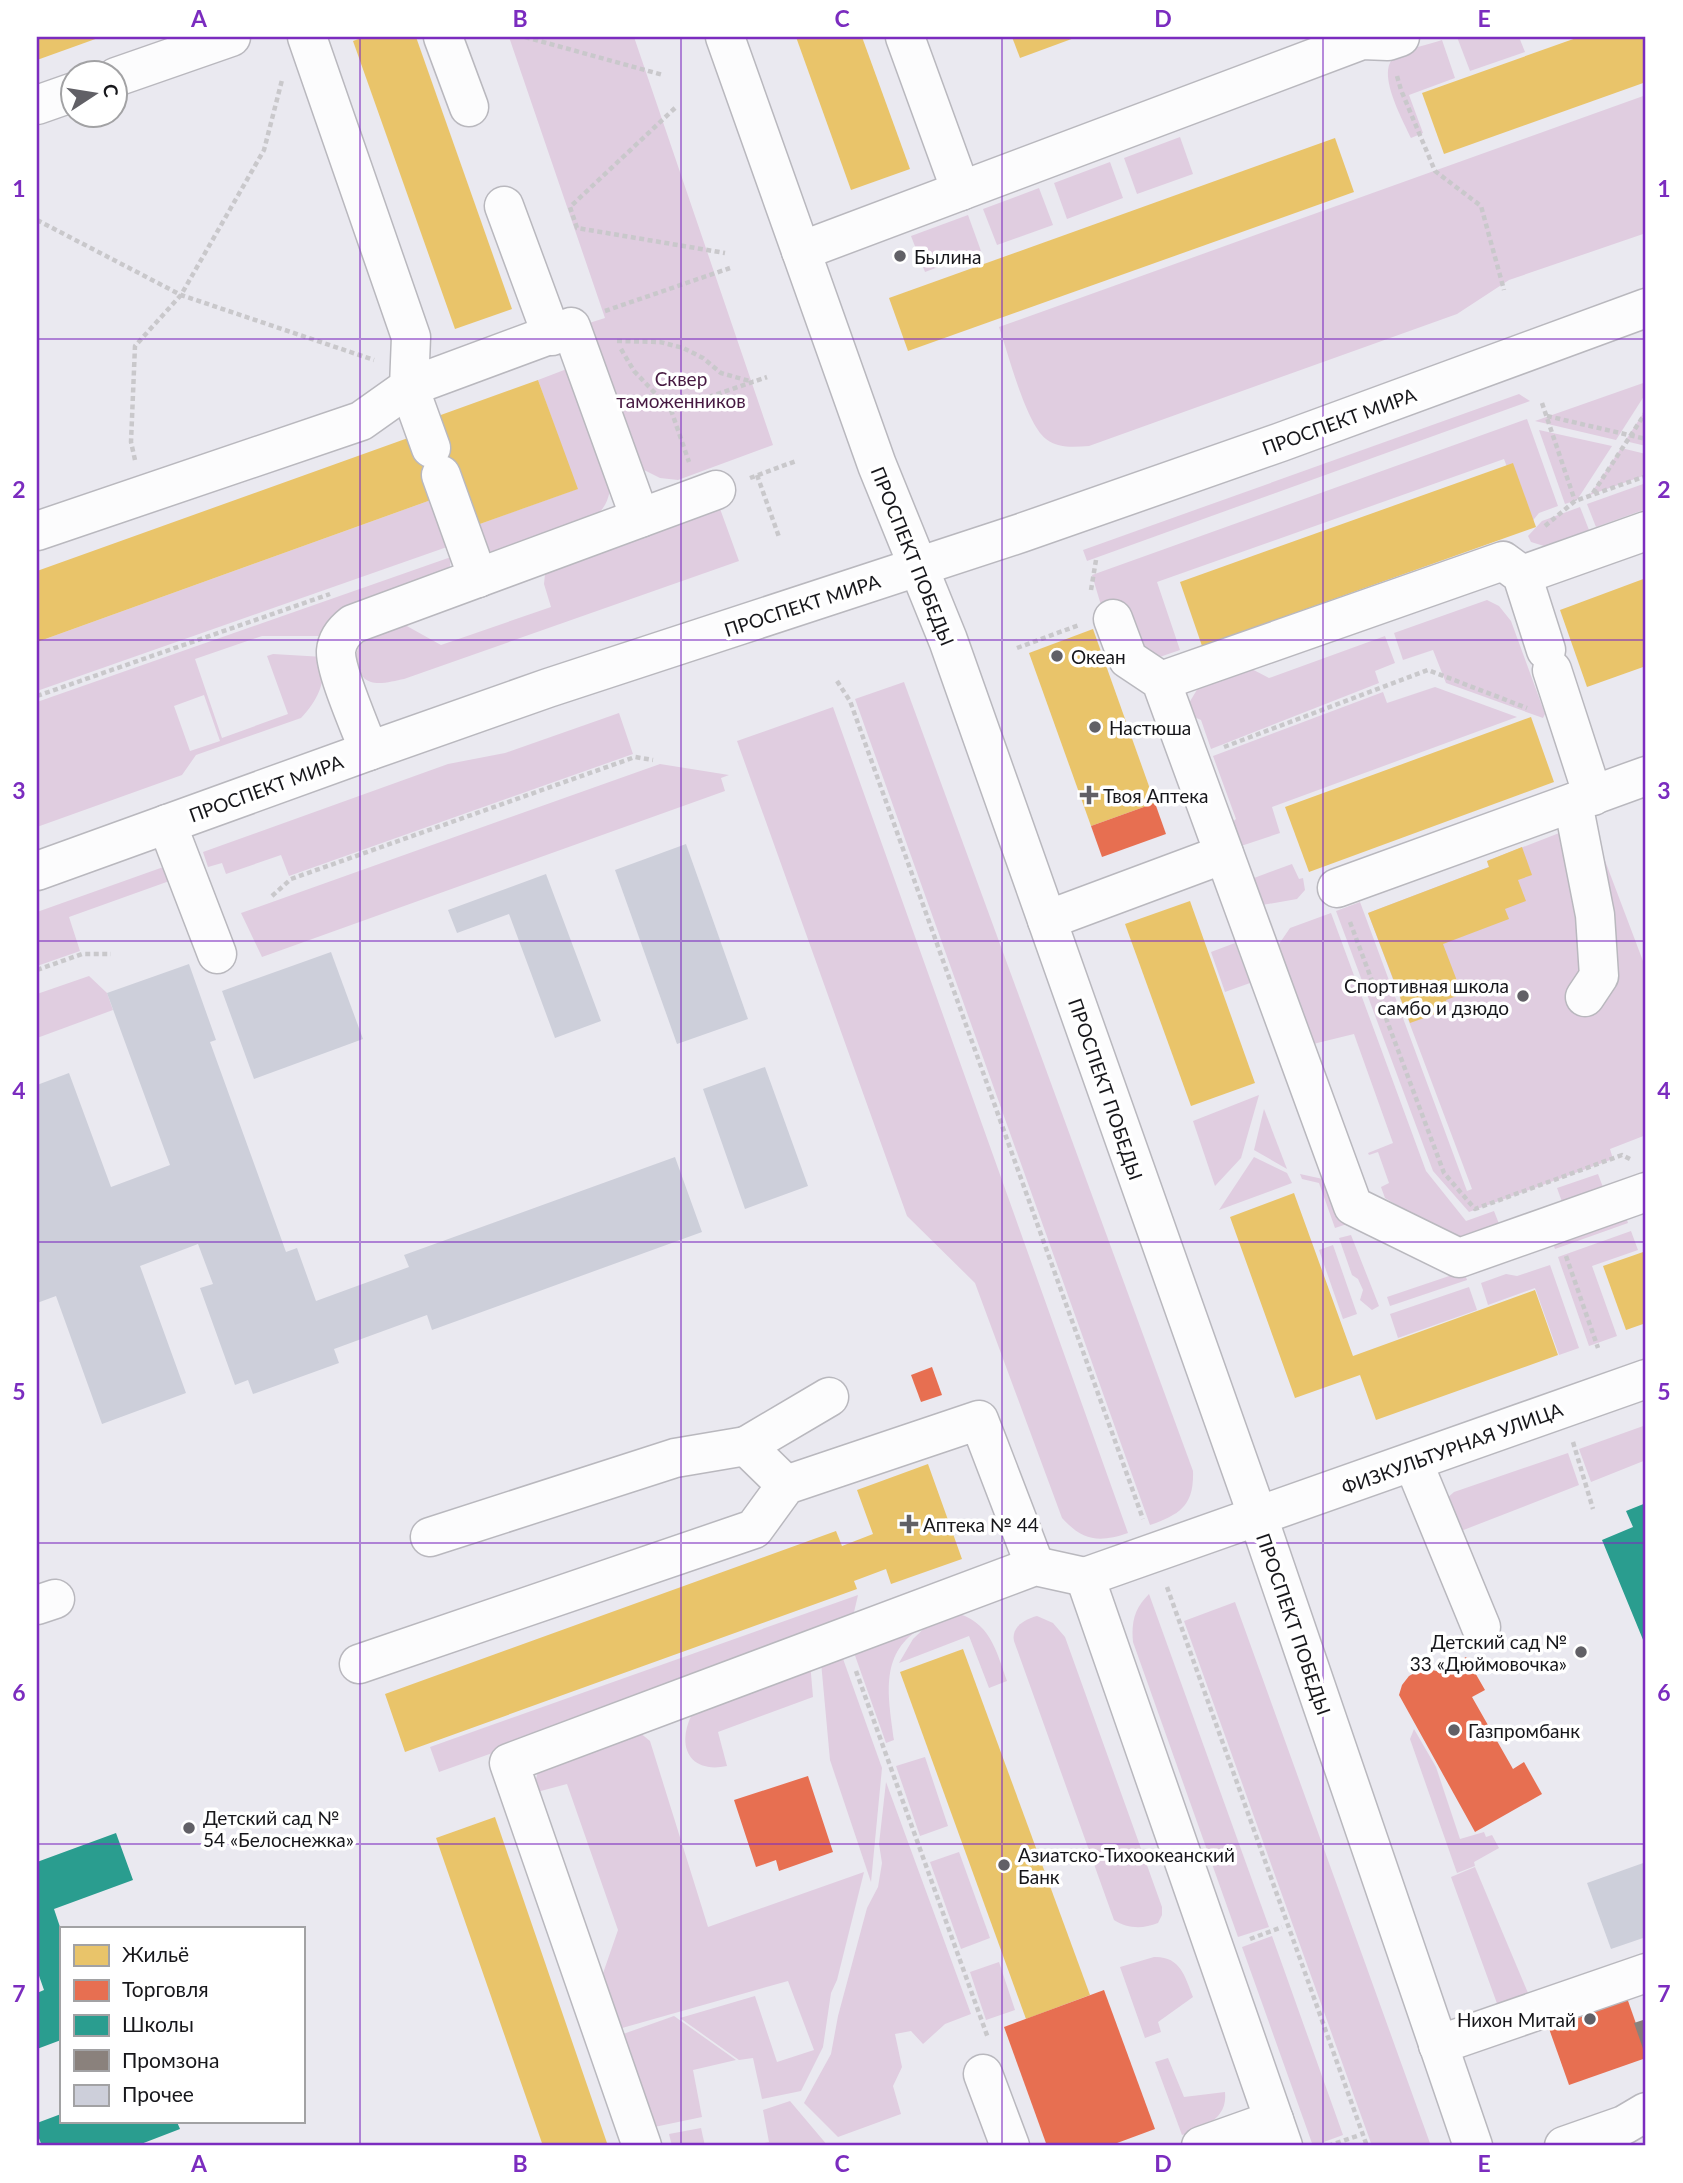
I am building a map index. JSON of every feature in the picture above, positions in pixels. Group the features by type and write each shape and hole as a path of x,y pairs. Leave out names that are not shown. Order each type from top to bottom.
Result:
{"main road":[{"path":"130,72 231,37"},
{"path":"307,37 411,337 409,387 478,578"},
{"path":"443,37 468,107"},
{"name":"ПРОСПЕКТ ПОБЕДЫ","path":"725,37 877,465 948,640 1258,1517 1473,2146"},
{"path":"905,37 961,191"},
{"path":"801,251 1378,39"},
{"path":"37,105 60,97"},
{"path":"504,206 562,331 639,518"},
{"name":"ПРОСПЕКТ МИРА","path":"37,872 548,688 918,567 1282,442 1646,308"},
{"path":"37,531 361,421 409,387 562,331"},
{"path":"369,751 337,664 336,649 342,634 353,624 708,493"},
{"path":"1161,681 1513,568 1646,531"},
{"path":"1513,568 1549,660 1570,725 1583,799 1599,976 1584,997"},
{"path":"1113,619 1128,659 1161,681 1353,1206 1459,1258 1642,1178"},
{"path":"1338,888 1646,776"},
{"path":"167,824 217,954"},
{"path":"1047,920 1224,854"},
{"name":"ФИЗКУЛЬТУРНАЯ УЛИЦА","path":"1085,1577 1646,1379"},
{"path":"430,1537 675,1458 746,1446 829,1397"},
{"path":"359,1664 754,1529 786,1485 979,1420 1035,1566"},
{"path":"746,1446 786,1485"},
{"path":"1413,1462 1481,1627"},
{"path":"642,2146 509,1763 1035,1566 1085,1577 1279,2133 1201,2146"},
{"path":"1438,2045 1646,1973"},
{"path":"983,2074 1010,2146"},
{"path":"1564,2146 1624,2125 1646,2112"}],"path":[{"path":"525,37 663,75"},
{"path":"1378,39 1435,171 1481,206 1504,290"},
{"path":"144,494 131,442 135,346 180,295 264,150 283,75"},
{"path":"675,108 570,207 577,228 725,253"},
{"path":"37,220 180,295 376,361 409,387"},
{"path":"562,331 583,319 730,268"},
{"path":"607,310 610,321"},
{"path":"614,331 634,371 671,410 708,493 796,461"},
{"path":"617,341 660,342 683,348 704,358 721,373 753,382"},
{"path":"671,410 767,377"},
{"path":"1542,403 1575,501"},
{"path":"1591,495 1646,412"},
{"path":"1546,416 1646,439"},
{"path":"757,475 779,537"},
{"path":"1513,568 1575,501 1646,476"},
{"path":"37,696 336,592"},
{"path":"1017,648 1087,622 1113,619"},
{"path":"1190,761 1429,670 1570,725"},
{"path":"836,681 850,701 1146,1529"},
{"path":"272,896 291,879 316,870 635,757 653,760"},
{"path":"1338,888 1444,1173 1475,1209 1622,1154 1642,1178"},
{"path":"37,971 82,954 111,954"},
{"path":"1562,1246 1598,1348"},
{"path":"1571,1438 1593,1510"},
{"path":"1165,1581 1367,2146"},
{"path":"843,1638 988,2036 983,2074"},
{"path":"1328,2146 1357,2136"}],"green space":[{"name":"Сквер таможенников","path":"509,37 634,37 773,445 678,480 660,478 644,470 631,456 586,324 605,318"},
{"path":"1457,37 1519,37 1525,52 1470,71"},
{"path":"1442,40 1455,78 1409,95 1423,133 1411,138 1392,96 1388,73 1390,64 1405,51"},
{"path":"1646,95 1646,233 1509,280 1457,314 1089,446 1067,447 1051,442 1031,419 999,327"},
{"path":"1180,137 1193,174 1137,194 1124,158"},
{"path":"1110,162 1123,198 1067,219 1054,183"},
{"path":"1039,188 1053,225 997,245 983,209"},
{"path":"968,215 981,251 925,272 911,236"},
{"path":"572,367 611,477 607,500 596,515 584,523 498,555 485,549 477,525 577,489 538,380"},
{"path":"1646,382 1646,393 1616,440 1535,421"},
{"path":"1519,394 1530,401 1087,561 1083,550"},
{"path":"1646,409 1646,446 1625,441"},
{"path":"1527,419 1558,506 1539,513 1529,525 1504,459 1157,582 1180,650 1151,660 1106,622 1092,575"},
{"path":"1539,430 1612,446 1577,500 1565,504"},
{"path":"1621,448 1646,454 1646,475 1590,495"},
{"path":"1646,483 1646,509 1596,527 1587,504"},
{"path":"431,500 447,547 37,691 37,642"},
{"path":"719,506 739,561 404,679 375,683 365,679 358,669 357,651 364,641 373,635 405,625 441,645 551,607 544,584 545,574"},
{"path":"1580,507 1589,530 1544,546 1531,542 1528,536 1542,521"},
{"path":"451,557 445,574 325,636 262,636 195,659 222,738 288,714 267,656 273,654 324,657 320,690 301,718 196,755 182,775 37,827 37,702","holes":["204,695 220,741 190,751 174,706"]},
{"path":"1487,600 1499,606 1511,621 1545,714 1543,718 1446,683 1433,650 1403,660 1394,633"},
{"path":"1385,636 1395,663 1375,671 1379,683 1211,749 1201,720 1192,716 1189,703 1198,688 1246,666 1269,678"},
{"path":"904,682 1193,1471 1188,1501 1170,1517 1150,1525 855,699"},
{"path":"1435,687 1517,717 1272,807 1280,833 1235,848 1230,824 1236,819 1213,756 1383,692 1387,703"},
{"path":"833,707 1128,1533 1108,1538 1092,1538 1077,1531 1062,1518 975,1283 907,1216 737,741"},
{"path":"619,713 633,754 289,876 281,855 226,874 222,863 208,867 203,852 448,764 505,753"},
{"path":"660,764 729,775 721,778 725,791 262,957 241,913"},
{"name":"Спортивная школа самбо и дзюдо","path":"1590,821 1646,969 1646,1135 1610,1149 1613,1159 1469,1212 1433,1171 1336,911 1360,902 1467,1191 1472,1189 1368,913 1489,867 1487,861"},
{"path":"1292,864 1299,879 1303,878 1305,890 1297,899 1262,905 1254,878"},
{"path":"169,865 175,879 69,917 80,951 37,966 37,912"},
{"path":"1331,913 1426,1171 1466,1221 1494,1211 1501,1229 1466,1246 1385,1198 1381,1187 1389,1183 1378,1152 1368,1153 1393,1143 1354,1034 1309,1045 1277,947 1290,928"},
{"path":"1235,943 1250,983 1225,992 1211,952"},
{"path":"89,976 107,993 113,1010 37,1038 37,994"},
{"path":"1259,1095 1241,1158 1215,1186 1193,1121"},
{"path":"1264,1109 1287,1169 1254,1150"},
{"path":"1254,1157 1287,1173 1292,1183 1219,1210"},
{"path":"1300,1174 1332,1181 1347,1224 1335,1228 1319,1183 1302,1179"},
{"path":"1598,1174 1607,1198 1566,1213 1557,1188"},
{"path":"1625,1214 1628,1223 1555,1249 1552,1241"},
{"path":"1631,1231 1638,1250 1592,1266 1617,1336 1589,1346 1558,1257"},
{"path":"1351,1235 1379,1306 1372,1310 1360,1300 1363,1290 1358,1279 1352,1275 1339,1238"},
{"path":"1333,1245 1357,1314 1343,1319 1319,1250"},
{"path":"1550,1265 1579,1348 1559,1355 1535,1288 1488,1305 1481,1283 1506,1274 1517,1276"},
{"path":"1464,1271 1467,1280 1390,1306 1387,1297"},
{"path":"1469,1287 1477,1310 1398,1338 1390,1314"},
{"path":"1646,1425 1646,1460 1591,1482 1579,1449"},
{"path":"1568,1453 1579,1485 1461,1531 1455,1513 1439,1505 1454,1492"},
{"path":"1149,1594 1269,1927 1238,1937 1133,1642 1135,1615"},
{"path":"858,1595 851,1625 439,1772 430,1747"},
{"path":"1235,1602 1431,2146 1372,2146 1184,1621"},
{"path":"953,1612 976,1622 990,1638 1007,1681 989,1688 969,1636 899,1663 913,1639 936,1617"},
{"path":"1037,1616 1053,1623 1065,1637 1162,1907 1158,1923 1136,1927 1114,1920 1014,1641 1020,1624"},
{"path":"920,1629 907,1639 892,1665 889,1694 894,1740 886,1743 852,1647"},
{"path":"837,1642 882,1768 871,1882 830,1760 820,1651"},
{"path":"810,1662 813,1697 718,1732 727,1766 703,1766 689,1755 685,1737 692,1714"},
{"path":"1414,1729 1436,1767 1460,1839 1484,1832 1486,1837 1492,1835 1499,1848 1474,1862 1475,1866 1457,1873 1410,1739"},
{"path":"639,1732 650,1741 708,1927 864,1872 837,1980 831,1993 823,2047 801,2091 762,2099 753,2058 739,2060 680,2018 755,1996 777,2062 814,2050 788,1981 608,2032 600,1982 618,1930 567,1784 537,1792 535,1783 539,1767"},
{"path":"925,1757 948,1826 920,1836 896,1766"},
{"path":"886,1782 971,2014 945,2024 923,2044 911,2031 895,2034 902,2067 893,2086 901,2114 838,2137 804,2103 831,2054 838,2016 867,1908 878,1887 882,1863 879,1844"},
{"path":"959,1852 990,1938 961,1949 930,1862"},
{"path":"1475,1867 1531,2000 1499,2009 1451,1877"},
{"path":"1272,1936 1343,2135 1313,2146 1242,1947"},
{"path":"1154,1957 1176,1964 1193,1997 1158,2022 1161,2032 1145,2038 1120,1967"},
{"path":"999,1962 1015,2010 986,2020 970,1972"},
{"path":"674,2016 736,2060 693,2070 702,2117 640,2130 609,2039"},
{"path":"1168,2058 1184,2097 1225,2092 1225,2101 1218,2116 1206,2125 1182,2135 1155,2062"},
{"path":"790,2101 828,2146 749,2146 769,2142 763,2110"},
{"path":"701,2128 705,2146 672,2146 669,2134"}],"building: Жильё":[{"path":"37,37 101,37 37,60"},
{"path":"364,37 416,37 512,309 455,329 353,41"},
{"path":"796,37 862,37 910,169 851,190"},
{"path":"1012,37 1077,37 1020,58"},
{"path":"1579,37 1646,37 1646,82 1444,154 1422,93"},
{"path":"1335,138 1354,192 908,351 889,298"},
{"path":"538,380 578,489 477,525 431,500 37,642 37,571 408,438 438,416"},
{"path":"1513,463 1536,527 1202,646 1180,582"},
{"path":"1646,578 1646,666 1587,687 1560,610"},
{"path":"1093,629 1155,803 1091,826 1029,653"},
{"path":"1531,717 1554,782 1309,872 1285,807"},
{"path":"1522,847 1532,875 1518,880 1526,901 1505,909 1509,919 1443,944 1462,994 1446,1000 1449,1009 1410,1023 1368,913 1489,867 1487,861"},
{"path":"1190,901 1255,1083 1191,1106 1125,924"},
{"path":"1294,1193 1353,1356 1535,1290 1558,1355 1376,1420 1360,1375 1295,1398 1230,1217"},
{"path":"1646,1251 1646,1323 1626,1330 1603,1266"},
{"path":"928,1464 962,1559 891,1584 886,1569 854,1581 857,1589 405,1752 385,1694 836,1531 842,1546 873,1534 857,1490"},
{"path":"963,1649 1090,1995 1026,2019 900,1672"},
{"path":"495,1817 608,2146 543,2146 436,1838"}],"building: Торговля":[{"path":"1155,803 1166,834 1102,857 1091,826"},
{"path":"932,1367 942,1395 921,1402 911,1375"},
{"name":"Газпромбанк","path":"1466,1657 1485,1690 1472,1697 1513,1769 1524,1762 1542,1794 1475,1832 1399,1695 1409,1676 1429,1669 1440,1672"},
{"path":"808,1776 833,1852 779,1871 776,1860 756,1867 734,1800"},
{"name":"Нихон Митай","path":"1620,1978 1646,2058 1569,2085 1541,2006"},
{"path":"1104,1990 1155,2129 1109,2146 1047,2146 1004,2027"}],"building: Школы":[{"path":"1646,1503 1646,1647 1602,1540 1633,1527 1626,1511"},
{"path":"116,1833 133,1880 54,1909 60,1927 60,2040 37,2049 37,1993 44,1990 37,1970 37,1862"},
{"path":"60,2114 60,2124 178,2124 180,2129 141,2144 142,2146 42,2146 37,2133 37,2123"}],"building: Промзона":[{"path":"1646,2019 1646,2057 1634,2023"}],"building: Прочее":[{"path":"686,844 748,1019 677,1044 615,870"},
{"path":"546,874 601,1021 555,1038 509,914 457,933 448,910"},
{"path":"331,952 363,1039 254,1079 222,991"},
{"path":"189,964 216,1040 210,1042 286,1252 297,1248 316,1301 409,1267 404,1255 675,1157 702,1232 432,1330 427,1315 334,1349 339,1363 253,1394 248,1380 235,1385 200,1288 213,1284 198,1244 140,1266 186,1393 102,1424 56,1296 37,1303 37,1085 69,1073 111,1187 170,1165 107,993"},
{"path":"765,1067 808,1186 745,1209 703,1089"},
{"path":"1646,1862 1646,1937 1611,1949 1587,1883"}],"place":[{"name":"Былина","path":"900,256"},
{"name":"Океан","path":"1057,656"},
{"name":"Настюша","path":"1095,727"},
{"name":"Твоя Аптека","path":"1089,795"},
{"name":"Спортивная школа самбо и дзюдо","path":"1523,996"},
{"name":"Аптека № 44","path":"909,1524"},
{"name":"Детский сад № 33 «Дюймовочка»","path":"1581,1652"},
{"name":"Газпромбанк","path":"1454,1730"},
{"name":"Детский сад № 54 «Белоснежка»","path":"189,1828"},
{"name":"Азиатско-Тихоокеанский Банк","path":"1004,1865"},
{"name":"Нихон Митай","path":"1590,2019"}]}
